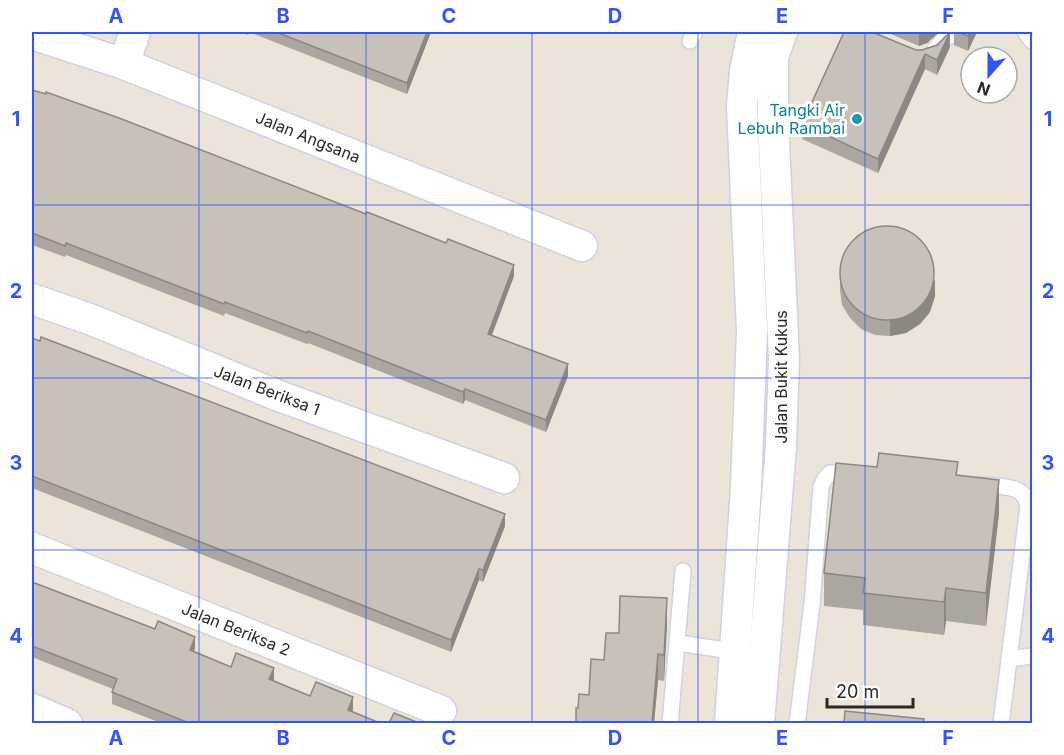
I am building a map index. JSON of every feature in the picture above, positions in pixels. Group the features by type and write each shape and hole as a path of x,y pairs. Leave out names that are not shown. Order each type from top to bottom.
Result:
{"street":[{"path":"124,64 135,32"},
{"name":"Jalan Bukit Kukus","path":"730,723 746,488 752,331 742,106 745,71 753,32"},
{"name":"Jalan Bukit Kukus","path":"759,723 781,446 784,359 773,120 773,57 782,32"},
{"name":"Jalan Angsana","path":"32,34 124,64 582,246"},
{"name":"Jalan Beriksa 1","path":"32,299 92,320 279,396 504,478"},
{"name":"Jalan Beriksa 2","path":"32,548 441,711"},
{"path":"32,709 67,723"}],"lane":[{"path":"919,56 933,51 945,38 961,32"},
{"path":"1025,32 1032,41"},
{"path":"797,723 812,604 821,488 830,473 873,475"},
{"path":"966,484 1012,488 1021,491 1027,498 1028,506 1001,723"},
{"path":"670,723 683,571"},
{"path":"678,643 765,656"},
{"path":"1010,659 1032,656"}],"building":[{"path":"276,32 427,32 407,83"},
{"path":"844,32 872,32 916,50 922,50 937,45 950,32 937,60 925,54 878,159 802,124"},
{"path":"957,32 970,32 968,36"},
{"path":"32,90 46,94 46,92 119,118 366,214 367,212 446,243 448,239 514,265 488,334 568,364 546,420 465,389 463,392 308,331 307,333 225,302 224,304 66,243 65,246 32,233"},
{"path":"887,226 905,229 920,240 931,255 934,273 931,291 920,306 905,317 887,320 869,317 854,306 843,291 840,273 843,255 854,240 869,229"},
{"path":"41,337 505,514 483,570 479,569 451,640 32,476 32,338 40,341"},
{"path":"879,453 958,462 956,475 999,480 986,593 946,588 944,602 863,593 865,578 824,573 836,463 877,467"},
{"path":"32,582 155,629 158,621 195,637 190,650 231,667 236,653 274,668 269,679 310,696 316,682 353,697 348,710 380,723 189,723 112,692 117,679 32,646"},
{"path":"620,596 667,598 664,655 658,654 652,723 576,723 579,694 589,695 591,659 604,660 606,633 619,633"},
{"path":"845,711 924,719 923,723 844,723"},
{"path":"394,713 419,723 389,723"}],"place":[{"name":"Tangki Air Lebuh Rambai","path":"857,119"}]}
